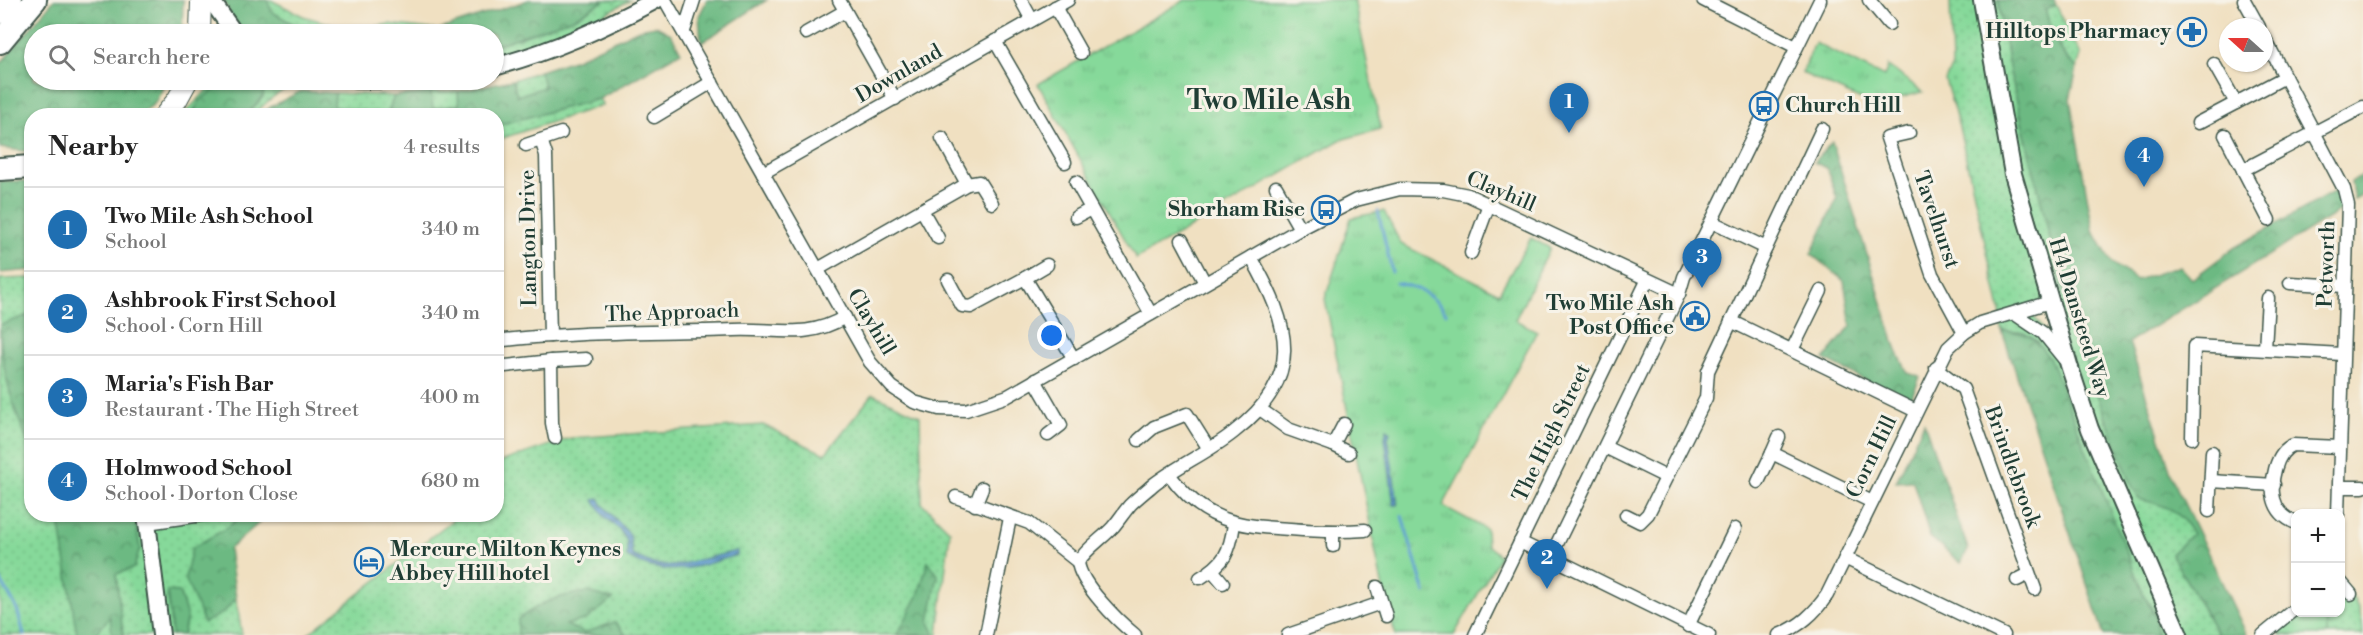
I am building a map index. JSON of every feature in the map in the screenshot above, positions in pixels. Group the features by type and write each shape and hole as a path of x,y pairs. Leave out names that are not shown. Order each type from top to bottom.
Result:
{"highway":[{"path":"0,12 10,0"},
{"path":"0,42 35,0"},
{"path":"0,169 24,168"}],"main road":[{"path":"200,24 201,0"},
{"path":"170,108 182,90"},
{"path":"0,158 24,165"}],"street":[{"path":"211,0 228,24"},
{"path":"504,64 569,44 601,30 656,0"},
{"name":"Clayhill","path":"665,0 870,362 892,387 914,402 939,409 966,410 1008,396 1300,229 1356,200 1400,189 1443,190 1468,195 1647,281"},
{"path":"684,31 694,0"},
{"path":"1021,0 1032,20"},
{"name":"Downland","path":"763,173 1068,0"},
{"path":"1703,0 1796,47"},
{"path":"1551,556 1820,0"},
{"path":"1869,0 1889,24"},
{"name":"H4 Dansteed Way","path":"1982,0 2013,174 2069,365 2090,429 2179,635"},
{"path":"2244,0 2254,18"},
{"path":"806,33 842,5 895,99"},
{"path":"1055,7 1081,53"},
{"path":"995,41 1065,162"},
{"name":"Petworth","path":"2273,54 2344,189 2348,205 2338,509"},
{"path":"2214,64 2236,103"},
{"path":"2198,123 2285,77"},
{"path":"654,117 712,82"},
{"path":"171,108 190,90"},
{"path":"2243,170 2363,107"},
{"path":"1626,515 1640,522 1648,514 1706,398 1708,371 1822,129"},
{"name":"Langton Drive","path":"526,145 561,133"},
{"name":"Tavelhurst","path":"1909,133 1887,138 1932,274 1964,333"},
{"path":"2224,135 2268,220"},
{"path":"942,138 967,184"},
{"name":"Langton Drive","path":"541,140 546,155 550,336"},
{"path":"818,269 967,184 979,182 992,203"},
{"path":"1076,182 1151,314"},
{"path":"1276,187 1300,229"},
{"path":"1471,253 1489,204"},
{"path":"1076,217 1091,209"},
{"path":"922,210 938,238"},
{"path":"1712,222 1766,248"},
{"path":"1182,240 1205,283"},
{"path":"1135,635 1123,625 1092,589 1079,569 1078,562 1083,554 1113,527 1130,505 1169,474 1234,433 1260,409 1274,391 1282,370 1285,345 1282,321 1271,292 1251,257"},
{"path":"948,280 962,306 972,308 1047,266"},
{"path":"1025,278 1074,359"},
{"path":"1647,281 1679,294"},
{"name":"The High Street","path":"1475,635 1647,281"},
{"path":"2290,283 2345,286"},
{"path":"1792,350 1821,291"},
{"path":"2265,349 2268,298"},
{"name":"Corn Hill","path":"1779,635 1795,628 1815,612 1827,595 1936,368 1948,348 1964,333 1980,323 2050,302"},
{"path":"2015,314 2043,333 2069,365"},
{"name":"The Approach","path":"504,340 550,336 737,330 811,332 831,326 845,317"},
{"path":"1731,321 1916,411"},
{"path":"2192,438 2194,346 2342,354"},
{"path":"504,367 551,360 586,359"},
{"path":"551,360 546,423 555,438"},
{"name":"Brindlebrook","path":"1936,368 1963,389 2035,590"},
{"path":"1035,380 1064,429 1048,435"},
{"path":"1260,409 1288,429 1349,453"},
{"path":"1139,440 1154,427 1187,414 1209,449"},
{"path":"1333,445 1344,424"},
{"path":"1758,482 1779,437"},
{"path":"2291,520 2280,512 2274,499 2276,465 2288,447 2293,445 2340,447"},
{"path":"1605,447 1666,477"},
{"path":"2209,510 2212,452"},
{"path":"1772,453 1872,501"},
{"path":"1169,474 1179,488 1198,504 1214,515 1234,524 1333,532 1365,530"},
{"path":"2211,481 2274,485"},
{"path":"2339,487 2363,488"},
{"path":"975,505 982,488"},
{"path":"956,497 1029,523 1078,562"},
{"path":"986,635 1010,518"},
{"path":"146,522 161,635"},
{"path":"1200,578 1226,556 1234,524"},
{"path":"1688,626 1735,529"},
{"path":"1333,532 1333,546"},
{"path":"1520,542 1709,635"},
{"path":"1845,558 2004,635"},
{"path":"1212,570 1223,583"},
{"path":"2017,580 2030,574"},
{"path":"1377,587 1386,616"},
{"path":"2345,587 2351,594"},
{"path":"1288,635 1382,603"},
{"path":"2263,635 2291,611"}],"green space":[{"path":"54,0 183,0 182,24 34,24"},
{"path":"223,0 267,0 272,12 293,24 235,24"},
{"path":"267,0 303,16 331,24 293,24 272,12"},
{"path":"529,0 605,0 576,17 504,42 504,24 455,24"},
{"path":"605,0 630,0 564,37 504,55 504,42 576,17"},
{"path":"707,0 767,0 701,43 699,16"},
{"path":"1185,0 1354,0 1381,129 1340,140 1136,259 1038,84"},
{"path":"1950,0 1998,0 2010,72 2062,288 2099,400 2139,499 2171,509 2177,513 2192,534 2171,554 2218,635 2157,635 2154,612 2142,591 2037,341 2022,332 2002,331 2000,310 1959,127 1945,80 1952,66","holes":["2050,303 2068,363 2029,310"]},
{"path":"1998,0 2054,0 2056,5 2045,10 2050,27 2060,49 2077,68 2070,99 2093,230 2112,263 2137,280 2180,266 2192,279 2234,248 2335,191 2343,209 2129,342 2174,482 2247,635 2218,635 2171,554 2192,534 2187,525 2171,509 2139,499 2132,486 2099,400 2062,288 2010,72"},
{"path":"2056,5 2081,55 2077,68 2060,48 2050,26 2045,9"},
{"path":"656,26 671,34 681,52 599,99 504,123 504,108 440,108 459,105 458,91 504,90 504,82 513,80 517,96 544,87 540,71 576,59 639,29"},
{"path":"24,36 24,90 162,90 155,103 149,108 24,108 24,151 0,148 0,64"},
{"path":"1815,43 1884,77 1888,66 1923,92 1872,105 1802,73"},
{"path":"540,71 545,87 517,96 513,80"},
{"path":"207,90 284,90 260,108 253,108 263,97 190,108"},
{"path":"215,90 264,90 263,96 253,108 196,108 203,98"},
{"path":"301,91 335,93 334,107 341,108 269,108"},
{"path":"458,91 459,105 432,108 431,92"},
{"path":"431,92 433,108 390,108 394,96"},
{"path":"335,93 394,96 390,108 334,107"},
{"path":"599,99 603,105 504,138 504,123"},
{"path":"1832,142 1897,351 1908,373 1920,377 1909,403 1824,359 1851,326 1844,281 1811,254 1837,199 1827,168 1814,162"},
{"path":"2363,174 2363,195 2354,200 2351,182"},
{"path":"0,181 24,181 24,271 0,273"},
{"path":"1384,211 1401,244 1499,293 1531,238 1550,248 1515,320 1537,331 1443,506 1486,529 1487,545 1500,556 1454,635 1396,635 1387,609 1325,299 1351,218"},
{"path":"24,278 24,522 98,522 113,635 0,635 0,279"},
{"path":"24,317 24,432 5,373 0,325"},
{"path":"2002,331 2025,334 2035,340 2050,359 2142,591 2156,619 2157,635 2104,635"},
{"path":"873,394 920,416 922,503 950,531 938,635 307,635 450,522 504,522 504,461 571,438 763,425 825,454"},
{"path":"1924,422 1968,549 1961,563 1930,537 1913,481 1896,482"},
{"path":"59,522 135,522 140,548 134,568 116,574 123,635 112,635 110,617 94,635 77,635"},
{"path":"135,522 142,522 160,635 123,635 116,574 134,568 140,548"},
{"path":"234,522 192,548 223,613 236,598 242,635 183,635 187,616 179,592 168,591 172,635 161,635 147,523"},
{"path":"234,522 260,522 229,549 236,598 223,613 204,623 185,578 192,548"},
{"path":"928,561 938,575 929,622 935,635 897,635 918,596"},
{"path":"2345,587 2357,606 2362,620 2363,635 2327,635 2327,617 2345,617"},
{"path":"167,591 179,592 187,616 183,635 172,635"},
{"path":"588,592 613,599 587,619 566,625 585,633 615,622 626,635 518,635 518,619 535,608 567,595"},
{"path":"2292,617 2327,617 2327,635 2280,635 2280,626"}],"water":[{"path":"1387,429 1390,431 1388,438 1398,505 1394,505 1385,438"},
{"path":"599,498 630,535 632,555 653,564 673,566 737,551 737,555 682,569 669,570 642,564 627,557 627,541 619,529 604,516 594,500"}],"waterway":[{"path":"1378,211 1392,272"},
{"path":"1396,283 1424,293 1446,313"},
{"path":"1402,516 1425,593"},
{"path":"0,579 17,609 24,635"}],"place":[{"name":"Hilltops Pharmacy","path":"2192,32"},
{"name":"Church Hill","path":"1764,106"},
{"name":"Two Mile Ash School","path":"1569,133"},
{"name":"Holmwood School","path":"2144,187"},
{"name":"Shorham Rise","path":"1326,210"},
{"name":"Maria's Fish Bar","path":"1702,288"},
{"name":"Two Mile Ash Post Office","path":"1695,316"},
{"name":"Mercure Milton Keynes Abbey Hill hotel","path":"369,562"},
{"name":"Ashbrook First School","path":"1547,589"}],"district":[{"name":"Two Mile Ash","path":"1269,101"}]}
